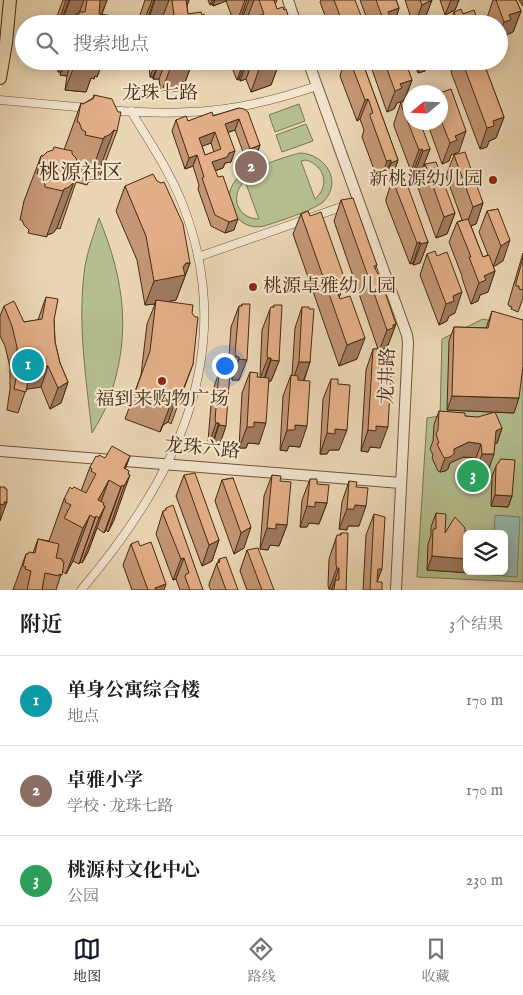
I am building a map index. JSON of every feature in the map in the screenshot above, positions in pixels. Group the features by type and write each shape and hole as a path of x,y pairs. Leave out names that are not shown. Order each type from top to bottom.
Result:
{"main road":[{"path":"0,78 6,43 10,0"}],"street":[{"path":"288,0 293,15"},
{"name":"龙井路","path":"311,70 407,335 396,590"},
{"name":"龙珠七路","path":"103,109 189,112 224,109 317,86"},
{"path":"0,100 94,109"},
{"path":"81,590 112,554 167,464 181,435 192,405 202,359 204,311 198,257 189,222 178,192 131,111"},
{"path":"198,257 358,201"},
{"name":"龙珠六路","path":"0,452 401,483"}],"green space":[{"path":"299,104 305,121 275,132 269,115"},
{"path":"306,124 313,141 282,152 276,135"},
{"path":"300,153 317,158 324,163 328,170 332,185 324,201 304,212 264,226 254,227 239,219 233,212 229,195 237,179 241,175 276,160","holes":["306,160 318,167 323,177 323,188 315,199 301,161","245,181 259,219 245,215 238,205 237,193"]},
{"path":"99,218 115,264 120,287 123,332 116,378 101,418 92,433 83,350 82,308 85,266"},
{"path":"483,319 523,328 523,582 417,577 427,418 440,416 442,339"}],"water":[{"path":"495,515 520,517 517,577 492,575 508,575 508,530 494,530"}],"building":[{"path":"87,0 100,0 99,14 106,15 76,15 79,12 85,12"},
{"path":"172,0 186,0 188,14 201,12 202,15 174,15"},
{"path":"259,0 274,0 277,9 283,7 288,15 261,15 264,14"},
{"path":"334,0 355,0 361,15 340,15"},
{"path":"376,0 396,0 399,8 388,12 389,15 382,15"},
{"path":"420,0 432,0 422,5"},
{"path":"496,0 516,0 521,11 509,15 511,20 508,21 508,15 501,15"},
{"path":"461,9 463,14 474,10 476,15 455,15 454,12"},
{"path":"353,70 365,70 398,160 391,163 391,160 386,160 370,116 373,113 369,101 368,99 365,100"},
{"path":"387,70 408,70 412,80 400,84 402,88 395,91"},
{"path":"465,70 486,70 504,117 493,121 494,126 487,128"},
{"path":"451,89 466,131 455,136 457,140 450,143 445,130 448,130 448,90"},
{"path":"94,95 112,99 118,112 121,112 117,131 114,130 104,139 85,135 86,132 82,130 79,122 77,122 81,103 83,104 94,98"},
{"path":"239,108 244,109 248,112 260,145 250,149 239,119 225,124 235,151 229,153 227,157 212,162 218,177 223,176 238,219 229,222 215,215 202,178 204,177 197,155 189,158 176,120 186,116 188,121 212,112 213,116","holes":["215,132 221,149 205,155 199,138"]},
{"path":"411,130 423,130 430,149 419,150"},
{"path":"54,147 72,151 78,164 80,164 76,183 74,182 63,191 45,187 39,174 37,174 41,156 53,150"},
{"path":"465,152 483,203 473,207 454,155"},
{"path":"436,162 455,213 444,217 425,164"},
{"path":"403,173 428,242 417,243 393,181 396,175"},
{"path":"153,174 157,181 164,182 183,224 190,263 186,263 183,267 185,275 154,281 146,236 125,186"},
{"path":"353,198 377,265 374,266 396,324 393,325 393,328 387,330 341,200"},
{"path":"498,209 510,240 501,246 487,211"},
{"path":"308,211 310,216 321,212 345,280 334,284 340,299 350,296 365,338 347,345 301,214"},
{"path":"468,219 483,257 489,255 495,271 484,276 486,280 479,283 457,222"},
{"path":"435,251 437,256 447,252 462,292 453,296 454,301 446,304 427,254"},
{"path":"523,258 523,290 516,286 516,283"},
{"path":"46,297 58,299 54,320 55,342 60,363 68,382 58,388 48,366 30,369 26,392 14,389 18,368 17,347 12,326 4,306 14,301 24,322 42,319"},
{"name":"福到来购物广场","path":"156,300 193,305 192,313 195,317 198,317 193,364 179,400 172,401 169,408 134,395 150,351"},
{"path":"242,304 250,304 247,360 239,359 235,354 239,306 242,306"},
{"path":"274,305 282,305 279,361 271,360 267,355 270,309"},
{"path":"302,307 314,309 310,362 299,362"},
{"path":"492,311 523,320 523,366 519,398 452,396 454,327 488,328"},
{"path":"373,349 381,349 380,354 392,355 388,427 376,426 376,431 368,430"},
{"path":"222,370 230,371 226,426 219,425 215,420 219,372 222,372"},
{"path":"250,372 258,373 257,377 269,378 266,423 254,422 254,427 247,427"},
{"path":"291,375 298,376 298,380 310,381 307,426 295,425 295,430 287,430"},
{"path":"331,379 338,379 338,384 350,385 347,430 335,429 335,434 327,433"},
{"path":"439,411 465,413 465,416 478,417 495,412 502,428 496,431 494,454 482,454 481,444 469,442 454,449 454,454 445,458 437,444 439,443 436,434"},
{"path":"112,446 130,456 124,468 129,471 128,474 130,475 124,486 122,485 121,487 109,480 98,500 104,503 103,505 105,506 99,518 90,515 83,528 64,518 71,505 65,502 66,500 64,499 70,487 86,493 96,474 91,471 90,467 96,456 98,457 99,455 105,458"},
{"path":"501,459 515,460 512,496 495,495 496,466"},
{"path":"195,473 219,540 209,545 184,475"},
{"path":"272,475 281,476 280,481 291,482 287,525 276,524 276,529 267,528"},
{"path":"233,478 251,527 241,533 222,480"},
{"path":"310,479 317,479 317,484 329,485 327,503 315,502 315,507 307,506"},
{"path":"349,481 357,482 356,487 368,488 366,506 355,505 354,509 347,509"},
{"path":"0,487 7,489 7,502 4,502 4,505 0,504"},
{"path":"173,505 203,590 190,590 185,577 189,573 184,558 181,559 163,514 166,508"},
{"path":"436,513 446,514 445,533 455,517 465,528 463,530 463,559 432,556 433,529 436,529"},
{"path":"374,514 385,517 382,569 378,569 377,582 382,582 382,590 370,590"},
{"path":"341,533 348,533 346,590 334,590 336,580 339,580 339,568 336,565 336,538"},
{"path":"38,539 59,544 56,558 62,559 64,562 62,575 45,573 42,590 27,590 31,571 23,566 26,554 29,552 35,553"},
{"path":"138,541 140,546 151,542 166,584 155,588 156,590 148,590 131,544"},
{"path":"258,548 274,590 262,590 247,550"},
{"path":"226,557 238,590 226,590 217,563 220,562 219,559"}],"place":[{"name":"卓雅小学","path":"251,167"},
{"name":"新桃源幼儿园","path":"493,180"},
{"name":"桃源卓雅幼儿园","path":"253,287"},
{"name":"单身公寓综合楼","path":"28,365"},
{"name":"福到来购物广场","path":"162,381"},
{"name":"桃源村文化中心","path":"473,476"}],"district":[{"name":"桃源社区","path":"81,173"}]}
